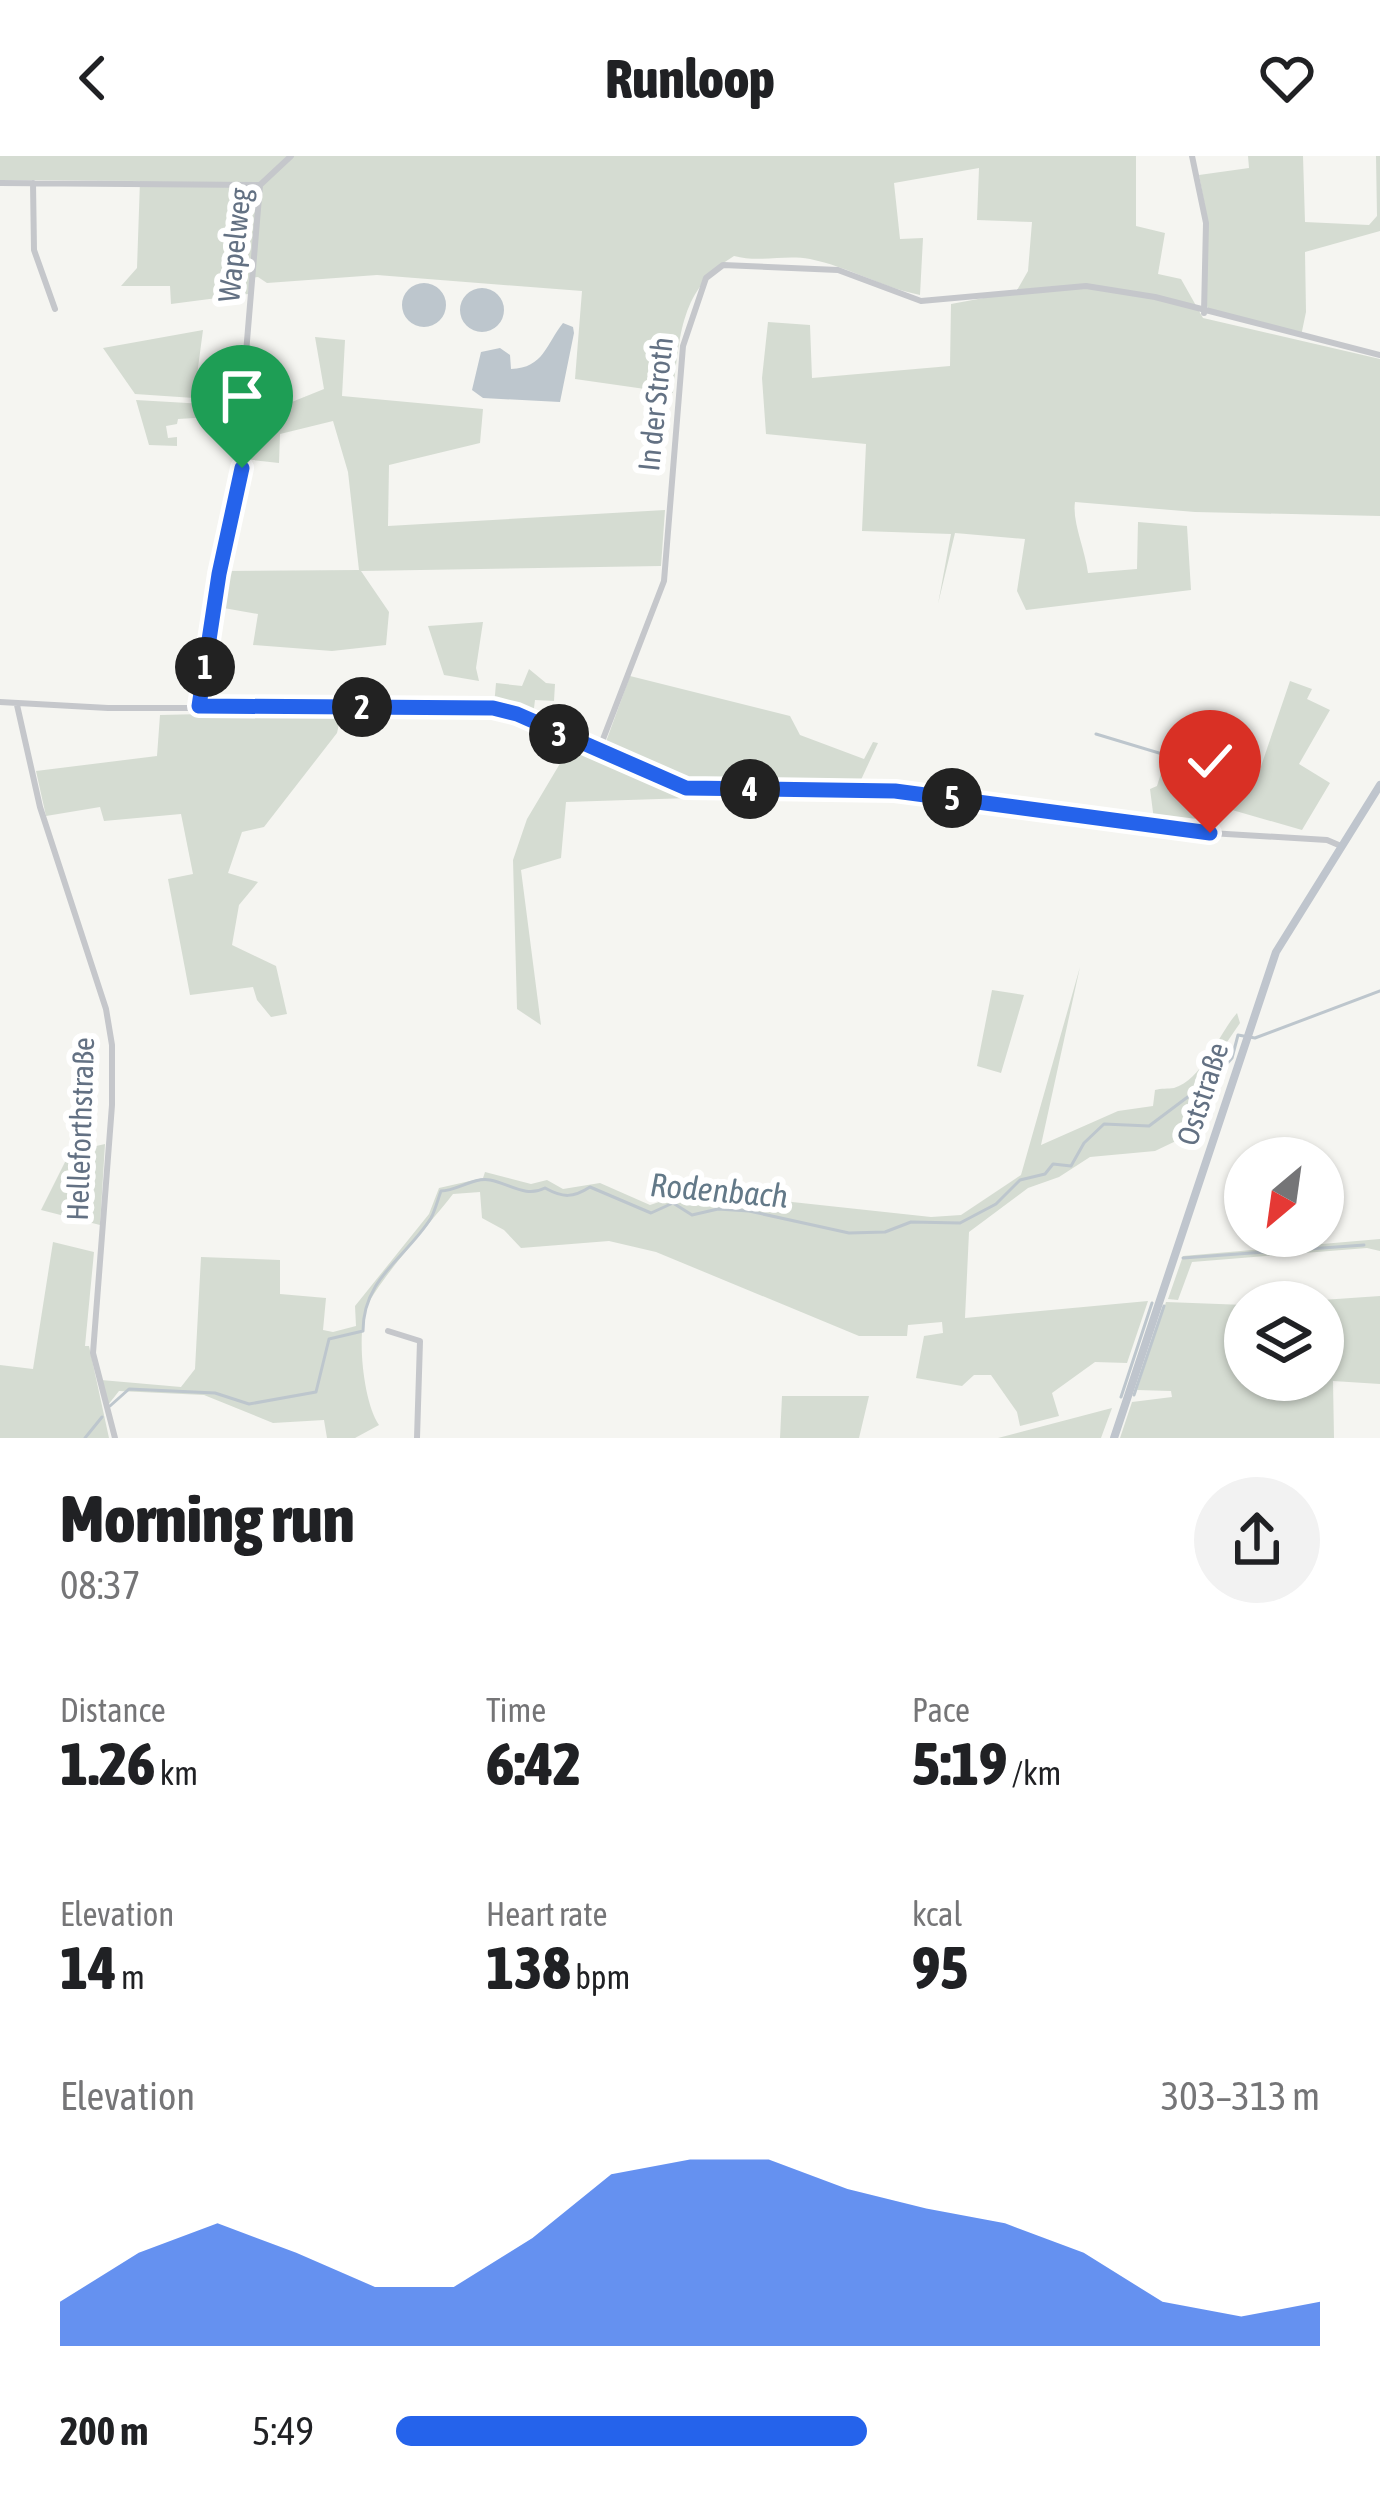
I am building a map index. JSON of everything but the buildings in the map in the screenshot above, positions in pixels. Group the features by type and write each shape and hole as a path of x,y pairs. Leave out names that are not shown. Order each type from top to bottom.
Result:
{"main road":[{"name":"Oststraße","path":"1114,1438 1276,952 1380,785"}],"street":[{"name":"Wapelweg","path":"199,706 219,574 240,484 260,185 291,156"},
{"path":"1192,156 1206,223 1204,313 1380,356"},
{"path":"0,183 260,185"},
{"path":"33,183 34,250 55,309"},
{"name":"In der Stroth","path":"598,752 664,581 682,346 706,278 714,271 742,262 824,268 921,301 1086,286 1155,297 1204,313"},
{"path":"0,703 493,708 517,714 686,788 895,791 1210,833 1327,840 1341,846"},
{"name":"Helleforthstraße","path":"17,705 40,807 106,1009 112,1045 112,1105 93,1353 115,1438"},
{"path":"388,1331 420,1341 417,1438"}],"shaded area":[{"path":"0,156 1136,156 1136,226 1165,233 1158,274 1181,279 1203,318 1380,359 1380,516 1195,512 1075,502 1088,573 1137,569 1138,522 1187,526 1191,590 1026,610 1017,591 1025,539 955,533 938,604 951,534 862,531 866,444 766,434 762,378 768,322 810,325 812,378 950,366 951,304 1016,292 1028,271 1032,222 977,220 979,168 894,183 900,239 923,238 920,295 800,258 734,256 716,269 686,315 673,393 575,379 582,291 377,275 267,283 258,277 251,278 248,294 171,304 170,286 121,286 137,268 140,181 0,180"},
{"path":"1248,156 1303,156 1305,222 1369,225 1377,216 1376,156 1380,156 1380,231 1305,252 1306,312 1301,336 1208,309 1205,300 1208,223 1199,175 1249,168"},
{"path":"424,283 439,290 446,305 439,320 424,327 409,320 402,305 409,290"},
{"path":"482,288 497,295 504,310 497,325 482,332 467,325 460,310 467,295"},
{"path":"563,323 573,327 574,333 560,402 483,398 472,390 481,352 500,348 510,355 511,369 522,368 543,354"},
{"path":"203,330 194,398 135,394 103,348"},
{"path":"315,337 345,340 342,396 483,409 480,443 389,465 388,526 665,510 661,566 361,571 389,612 386,645 332,651 253,645 258,614 218,607 223,571 359,570 348,472 333,421 280,434 279,463 244,459 245,412 267,412 324,389"},
{"path":"136,400 239,406 238,422 212,425 211,417 178,419 177,424 166,426 168,438 177,437 177,446 149,445"},
{"path":"483,622 476,668 479,681 444,675 428,626"},
{"path":"529,669 546,683 555,684 554,701 535,700 533,716 494,706 496,683 522,686"},
{"path":"630,676 790,716 800,735 864,759 873,742 878,743 860,782 714,783 690,798 566,802 561,858 521,870 541,1025 517,1009 513,860 527,819 571,745 600,758"},
{"path":"1290,681 1312,689 1307,699 1330,710 1299,764 1330,783 1302,830 1201,801 1193,825 1154,820 1150,789 1157,786 1166,757 1255,784"},
{"path":"337,711 341,715 337,733 264,827 242,832 228,873 258,882 239,905 232,945 276,966 287,1014 271,1017 253,987 190,995 168,879 193,874 181,814 104,821 100,807 46,816 36,771 157,756 160,715"},
{"path":"1080,967 1041,1145 1118,1111 1153,1106 1155,1090 1174,1088 1193,1076 1237,1013 1240,1023 1225,1045 1223,1066 1192,1092 1194,1101 1217,1092 1208,1118 1155,1151 1090,1157 1059,1177 1028,1188 969,1232 965,1318 1148,1301 1127,1363 1095,1362 1052,1393 1059,1416 1020,1426 1017,1412 991,1375 974,1375 962,1386 916,1378 924,1336 943,1333 942,1322 908,1325 907,1336 859,1336 656,1252 609,1241 521,1248 504,1230 482,1218 480,1192 453,1194 367,1307 363,1367 379,1425 355,1438 327,1438 324,1420 273,1423 204,1395 119,1391 108,1405 101,1380 181,1387 195,1369 201,1257 280,1260 280,1294 326,1298 323,1330 356,1326 355,1306 429,1214 439,1188 483,1178 485,1172 531,1184 547,1180 563,1189 600,1183 650,1205 671,1198 702,1205 703,1199 745,1197 931,1217 961,1215 1021,1175"},
{"path":"992,990 1024,995 1001,1073 977,1066"},
{"path":"105,1144 100,1225 41,1210 70,1152"},
{"path":"1380,1239 1380,1251 1344,1250 1344,1242"},
{"path":"53,1242 94,1252 85,1346 89,1346 109,1438 0,1438 0,1365 33,1369"},
{"path":"1224,1252 1224,1257 1254,1257 1192,1262 1178,1300 1168,1299 1183,1256"},
{"path":"1380,1296 1380,1384 1344,1382 1344,1298"},
{"path":"1166,1302 1224,1304 1224,1401 1333,1401 1334,1438 1120,1438 1132,1402 1172,1397 1171,1391 1137,1390"},
{"path":"782,1396 869,1396 859,1438 780,1438"},
{"path":"1112,1408 1101,1438 998,1438"}],"waterway":[{"path":"1096,734 1255,782"},
{"name":"Rodenbach","path":"1223,1068 1232,1058 1238,1035 1255,1038 1380,991"},
{"name":"Rodenbach","path":"110,1406 129,1389 215,1393 249,1404 316,1392 329,1339 363,1331 370,1297 431,1218 441,1191 471,1182 490,1180 525,1191 545,1188 568,1195 590,1187 651,1213 673,1203 692,1215 718,1209 749,1211 849,1233 885,1232 911,1222 960,1223 996,1204 1020,1180 1045,1174 1053,1164 1071,1166 1084,1143 1104,1124 1149,1126 1193,1093"},
{"path":"1183,1258 1364,1245"},
{"path":"1121,1397 1152,1303"},
{"path":"1134,1395 1164,1306"},
{"name":"Rodenbach","path":"85,1438 102,1417"}],"route":[{"path":"242,468 219,574 199,706 493,708 517,714 686,788 895,791 1210,833"}]}
